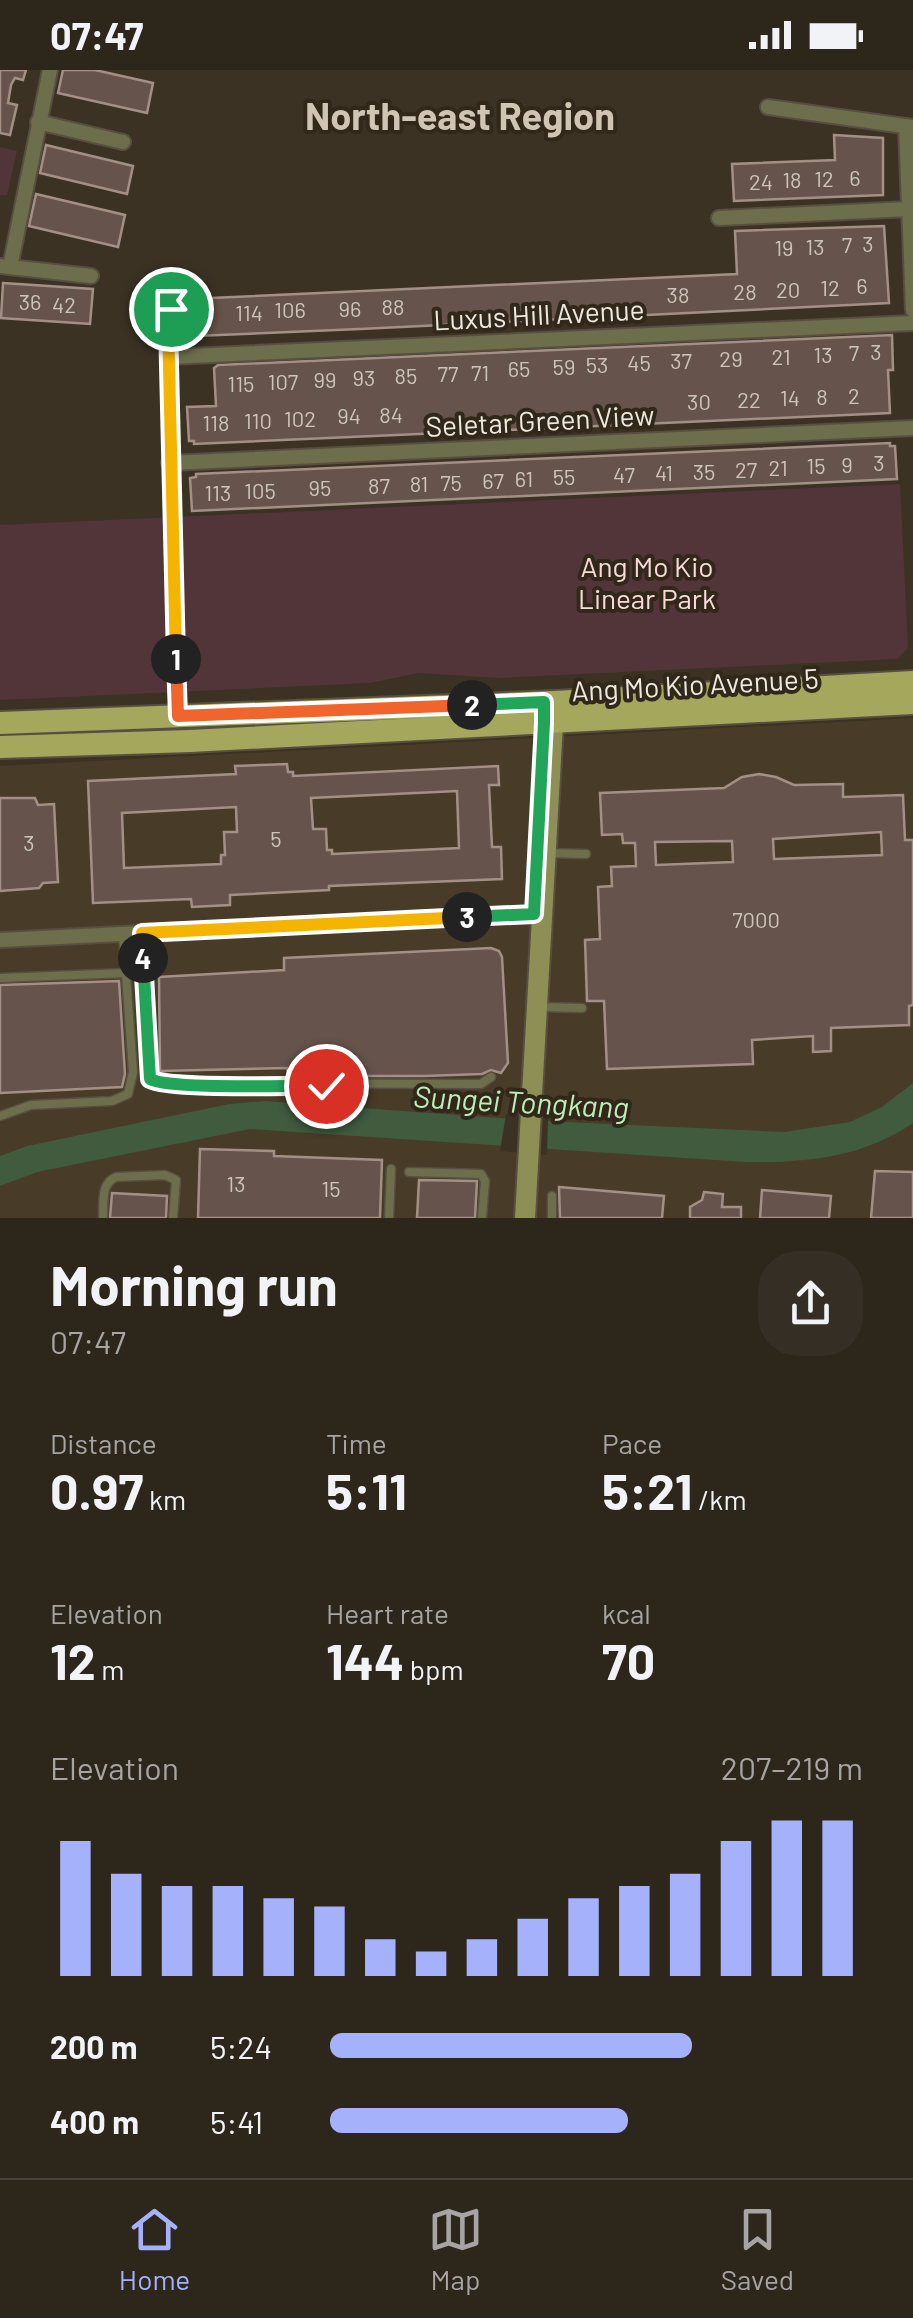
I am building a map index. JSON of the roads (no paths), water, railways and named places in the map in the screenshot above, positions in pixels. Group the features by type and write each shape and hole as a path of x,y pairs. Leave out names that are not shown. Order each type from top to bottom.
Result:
{"main road":[{"name":"Ang Mo Kio Avenue 5","path":"0,747 549,712 913,682"},
{"name":"Ang Mo Kio Avenue 5","path":"0,724 178,716 913,703"},
{"path":"68,720 72,731 85,744"}],"street":[{"path":"50,70 5,266 91,276"},
{"path":"768,107 909,126 913,310"},
{"path":"38,122 123,142"},
{"path":"719,218 909,209"},
{"name":"Luxus Hill Avenue","path":"168,357 913,323"},
{"path":"168,357 178,716"},
{"name":"Seletar Green View","path":"169,463 913,428"},
{"path":"516,1218 529,1087 549,712"},
{"path":"0,940 539,914"},
{"path":"523,1175 525,1218"}],"lane":[{"path":"168,357 171,309"},
{"path":"542,852 586,854"},
{"path":"142,933 148,1069 150,1079 157,1083 480,1084 491,1077"},
{"path":"0,1116 31,1105 112,1101 128,1094 133,1072 122,934"},
{"path":"0,978 126,973"},
{"path":"533,1006 582,1008"},
{"path":"388,1218 392,1169"},
{"path":"408,1172 481,1174 486,1181 482,1218"},
{"path":"104,1218 104,1187 109,1180 165,1175 176,1180 173,1218"},
{"path":"552,1196 552,1218"}],"district":[{"name":"North-east Region","path":"460,117"}],"park label":[{"name":"Ang Mo Kio Linear Park","path":"647,583"}],"water label":[{"name":"Sungei Tongkang","path":"521,1103"}]}
